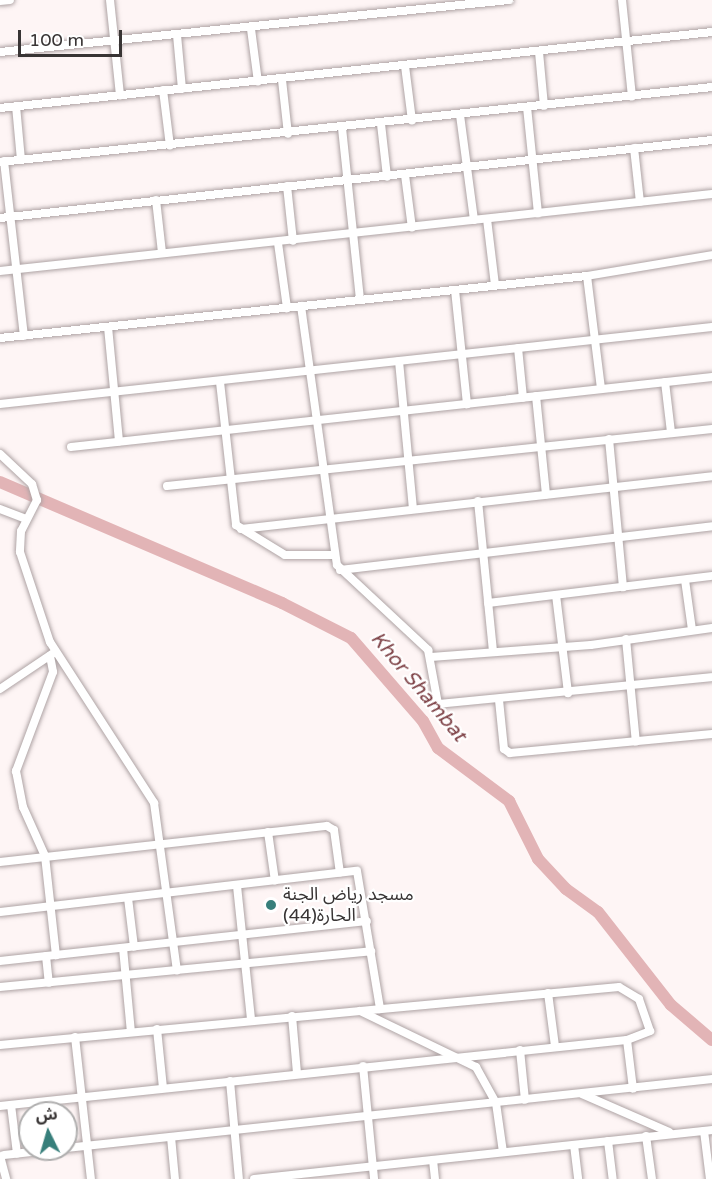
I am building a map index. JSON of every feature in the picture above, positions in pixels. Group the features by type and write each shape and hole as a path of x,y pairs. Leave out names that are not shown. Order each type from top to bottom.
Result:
{"street":[{"path":"0,1 10,0"},
{"path":"110,0 120,95"},
{"path":"0,52 251,29 509,0"},
{"path":"622,0 632,96"},
{"path":"251,29 258,82"},
{"path":"0,108 182,88 282,80 712,32"},
{"path":"177,35 182,88"},
{"path":"539,52 544,106"},
{"path":"405,66 412,121"},
{"path":"282,80 288,134"},
{"path":"24,336 11,216 2,162 412,121 712,87"},
{"path":"163,90 170,146"},
{"path":"16,106 21,160"},
{"path":"527,107 538,213"},
{"path":"460,115 474,220"},
{"path":"381,124 387,177"},
{"path":"342,128 360,300"},
{"path":"0,218 405,175 531,158 712,140"},
{"path":"634,148 640,202"},
{"path":"405,175 412,228"},
{"path":"287,186 292,240"},
{"path":"0,271 278,243 712,194"},
{"path":"156,200 162,253"},
{"path":"487,219 495,285"},
{"path":"278,243 286,308"},
{"path":"0,338 587,276 712,255"},
{"path":"587,276 601,388"},
{"path":"455,290 467,404"},
{"path":"301,306 321,468 335,555 340,570 388,611 431,657 438,704 500,700 712,677"},
{"path":"108,327 119,441"},
{"path":"0,404 712,327"},
{"path":"518,348 523,398"},
{"path":"399,361 413,508"},
{"path":"71,447 224,428 712,377"},
{"path":"220,381 231,509 241,529 285,555 335,555"},
{"path":"665,382 671,432"},
{"path":"536,396 546,494"},
{"path":"167,486 321,468 712,429"},
{"path":"609,439 623,587"},
{"path":"0,454 32,484 37,500 26,519 20,552 53,654 121,759 150,795 162,843 177,970"},
{"path":"241,529 329,517 712,476"},
{"path":"477,501 493,651"},
{"path":"0,509 26,519"},
{"path":"340,570 712,526"},
{"path":"488,603 712,576"},
{"path":"685,580 692,630"},
{"path":"556,595 568,693"},
{"path":"431,657 563,646 712,628"},
{"path":"626,639 636,742"},
{"path":"0,688 53,654"},
{"path":"53,654 53,672 15,771 23,807 45,856 56,955"},
{"path":"500,700 506,752 712,734"},
{"path":"0,862 162,843 332,827 340,873"},
{"path":"268,832 274,881"},
{"path":"0,912 340,873 360,873 380,1009"},
{"path":"237,886 251,1020"},
{"path":"128,898 134,947"},
{"path":"0,961 367,921"},
{"path":"123,948 131,1032"},
{"path":"0,987 371,951"},
{"path":"46,956 49,983"},
{"path":"0,1044 607,987 629,990 645,1008 650,1031 627,1040 0,1106"},
{"path":"548,993 555,1046"},
{"path":"360,1011 476,1067 496,1103 503,1152"},
{"path":"292,1016 297,1073"},
{"path":"157,1029 163,1088"},
{"path":"75,1037 91,1179"},
{"path":"627,1040 633,1089"},
{"path":"520,1050 525,1100"},
{"path":"363,1066 374,1179"},
{"path":"78,1147 712,1079"},
{"path":"230,1081 239,1179"},
{"path":"581,1094 673,1134"},
{"path":"6,1179 2,1156 17,1154 11,1105"},
{"path":"254,1179 305,1176 646,1136 708,1131 708,1179"},
{"path":"646,1136 652,1179"},
{"path":"171,1137 175,1179"},
{"path":"608,1141 613,1179"},
{"path":"574,1145 578,1179"},
{"path":"433,1160 435,1179"}],"waterway":[{"name":"Khor Shambat","path":"0,482 282,603 351,638 423,721 438,748 509,801 538,859 566,889 598,912 671,1005 712,1040"}],"place":[{"name":"مسجد رياض الجنة الحارة(44)","path":"271,905"}]}
